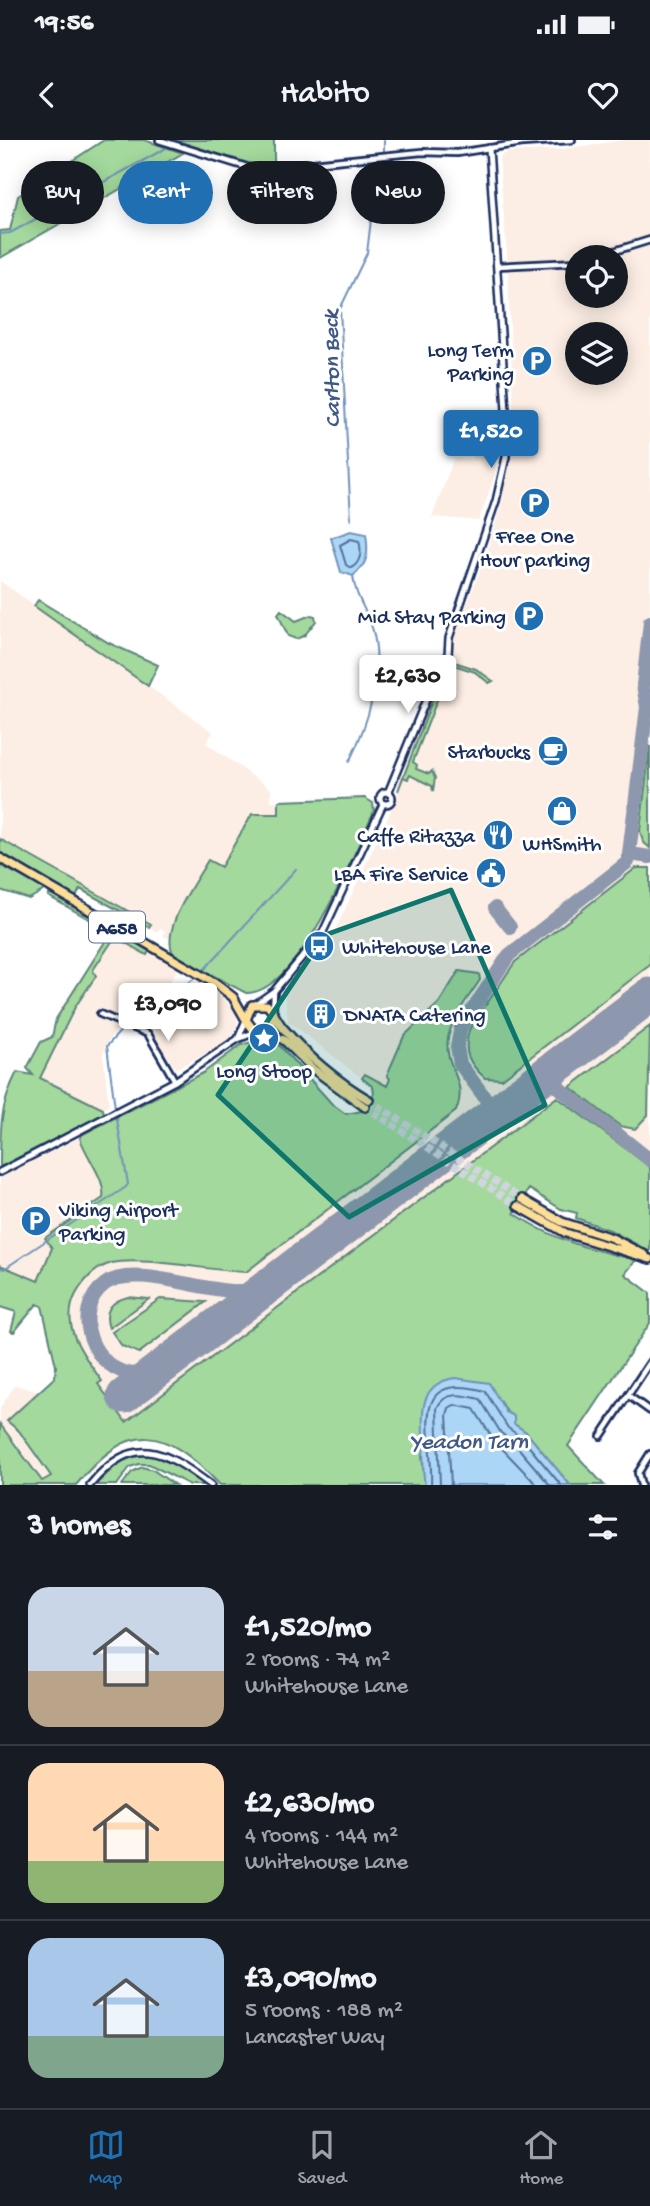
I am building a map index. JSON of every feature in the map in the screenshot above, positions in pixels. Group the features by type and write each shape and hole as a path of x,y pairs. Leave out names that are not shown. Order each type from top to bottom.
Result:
{"highway":[{"name":"A658","path":"0,858 233,997 256,1003"},
{"name":"A658","path":"233,997 245,1019"},
{"path":"316,1066 267,1005 256,1003 248,1008 245,1019 249,1026 284,1040 316,1066 367,1104"},
{"path":"259,1031 269,1027 273,1013"},
{"path":"520,1202 562,1222 612,1238 650,1259"}],"street":[{"path":"159,140 253,169 572,140"},
{"path":"256,1003 274,991 323,932 383,804 391,801 388,793 440,663 448,655 449,638 503,478 507,437 489,148"},
{"path":"628,247 650,240"},
{"path":"497,266 565,263"},
{"path":"498,276 512,265"},
{"path":"273,1013 274,991"},
{"path":"100,1014 148,1034 175,1081"},
{"path":"238,1039 245,1019"},
{"path":"0,1172 175,1081 238,1039 259,1031"},
{"path":"601,1436 650,1362"},
{"path":"629,1396 650,1411"},
{"path":"90,1485 121,1456 141,1451 169,1457 211,1485"},
{"path":"641,1485 638,1473 650,1454"}],"highlighted area":[{"path":"451,890 545,1105 349,1217 218,1095 325,935"}],"shaded area":[{"path":"624,140 650,140 650,1248 576,1197 561,1209 528,1189 514,1213 532,1226 287,1416 217,1439 191,1455 171,1445 142,1437 124,1440 76,1485 0,1485 0,1408 15,1385 37,1391 46,1387 55,1378 56,1366 42,1306 38,1303 38,1282 0,1265 0,1177 138,1109 203,1073 248,1042 269,1041 280,1046 332,1104 346,1114 362,1111 374,1093 373,1087 288,1021 284,991 331,939 398,795 397,788 487,552 502,502 514,426 507,254 499,157 507,152 562,149"},
{"path":"473,450 497,452 495,475 479,521 432,517 454,458 471,459"},
{"path":"0,581 213,732 206,743 271,789 271,801 279,801 279,814 252,815 221,867 209,860 171,939 163,936 165,931 160,928 157,932 0,843"},
{"path":"113,930 178,968 166,988 135,1007 108,1041 103,1054 109,1105 103,1109 34,1075"},
{"path":"217,992 236,1011 237,1025 233,1035 224,1044 176,1069 156,1041 156,1029 152,1026 166,1005 177,1003 195,1014 209,993"}],"green space":[{"path":"104,140 144,140 183,153 169,161 118,161 118,190 104,198 104,161 72,161"},
{"path":"174,140 274,140 274,161 241,161"},
{"path":"21,194 21,224 59,224 0,258 0,231 10,230 18,196"},
{"path":"38,600 109,643 158,665 148,686 34,606"},
{"path":"281,610 296,621 311,615 315,616 316,621 304,636 296,639 288,636 278,614"},
{"path":"451,661 476,669 493,681 489,683 475,672 451,664 413,762 417,765 416,769 429,774 432,771 435,778 433,791 432,786 410,775 408,779 403,777 446,664"},
{"path":"650,746 650,848 643,842 640,831"},
{"path":"365,798 373,803 374,811 339,887 304,947 285,971 266,987 246,993 174,955 171,933 180,907 208,860 221,867 252,814 279,814 279,801"},
{"path":"0,839 151,924 149,927 80,889 76,897 0,852"},
{"path":"0,865 46,889 29,899 0,890"},
{"path":"636,868 650,868 650,965 502,1079 485,1078 468,1057 469,1030 515,962"},
{"path":"50,893 149,951 147,955 115,937 93,970 96,976 75,1007 40,1078 103,1109 104,1114 0,1167 2,1118 11,1084 17,1072 33,1075 27,1068 41,1042 52,1037 56,1019 108,937 101,926 48,896"},
{"path":"459,971 479,974 480,980 457,1015 448,1038 449,1057 460,1091 456,1111 246,1272 141,1261 112,1263 101,1268 87,1279 76,1294 71,1306 72,1329 81,1351 102,1381 98,1384 126,1422 557,1097 650,1167 650,1252 610,1230 576,1218 577,1213 561,1209 529,1189 514,1213 558,1237 587,1248 636,1260 625,1274 650,1293 650,1323 568,1446 604,1485 570,1485 526,1432 514,1424 501,1402 422,1455 425,1485 220,1485 181,1451 164,1442 147,1438 131,1440 113,1449 76,1485 0,1485 0,1424 42,1481 51,1476 19,1431 7,1421 55,1377 56,1366 42,1306 37,1304 14,1332 11,1331 16,1312 0,1307 0,1265 38,1281 52,1248 45,1238 103,1198 102,1183 80,1138 83,1134 203,1073 241,1045 259,1040 280,1046 332,1104 346,1114 362,1111 374,1093 373,1087 362,1078 365,1074 387,1086 390,1079 387,1075 404,1036 439,1003"},
{"path":"650,1026 648,1115 635,1129 620,1126 570,1087"},
{"path":"128,1297 149,1299 109,1328 107,1317 110,1308 117,1301"},
{"path":"160,1299 206,1302 139,1353 122,1346 112,1332"},
{"path":"148,1453 177,1465 206,1485 190,1485 149,1464 139,1464 130,1467 117,1485 95,1485 123,1459"},
{"path":"142,1467 153,1470 175,1485 122,1485 132,1472"}],"water":[{"path":"351,531 366,534 367,547 366,558 353,576 341,572 331,538"},
{"name":"Yeadon Tarn","path":"455,1378 489,1383 506,1412 514,1416 514,1424 526,1432 570,1485 425,1485 423,1426 426,1399 436,1385"}],"waterway":[{"path":"0,234 10,233 181,140"},
{"name":"Carlton Beck","path":"384,140 384,153"},
{"name":"Carlton Beck","path":"351,520 340,309 367,253 373,203 384,158"},
{"name":"Carlton Beck","path":"349,762 368,715 377,664 373,631 356,591 353,576"},
{"name":"Carlton Beck","path":"202,972 296,869"},
{"name":"Carlton Beck","path":"128,1023 144,1009 198,976"},
{"name":"Carlton Beck","path":"115,1108 107,1046 124,1027"},
{"name":"Carlton Beck","path":"0,1267 4,1269 126,1187 128,1184 116,1114"}],"taxiway":[{"path":"486,1099 460,1064 457,1046 461,1027 509,955 628,862 647,707 643,685 650,622"},
{"path":"630,854 650,857"},
{"path":"495,908 510,927"},
{"path":"644,1000 650,997"},
{"path":"527,1088 543,1082 558,1087 556,1072 568,1057"},
{"path":"558,1087 650,1160"},
{"path":"481,1124 488,1112 486,1099 497,1105 509,1102"},
{"path":"166,1364 136,1374 121,1371 108,1363 98,1352 91,1339 89,1309 94,1296 105,1284 118,1278 134,1276 246,1291 281,1277"}],"runway":[{"path":"124,1396 650,995"}],"tunnel":[{"path":"369,1100 522,1199"},
{"path":"365,1107 518,1206"}],"place":[{"name":"Long Term Parking","path":"537,361"},
{"name":"Free One Hour parking","path":"535,503"},
{"name":"Mid Stay Parking","path":"529,616"},
{"name":"Starbucks","path":"553,751"},
{"name":"WHSmith","path":"562,811"},
{"name":"Caffe Ritazza","path":"498,835"},
{"name":"LBA Fire Service","path":"491,873"},
{"name":"Whitehouse Lane","path":"319,946"},
{"name":"DNATA Catering","path":"321,1014"},
{"name":"Long Stoop","path":"264,1038"},
{"name":"Viking Airport Parking","path":"36,1221"}]}
